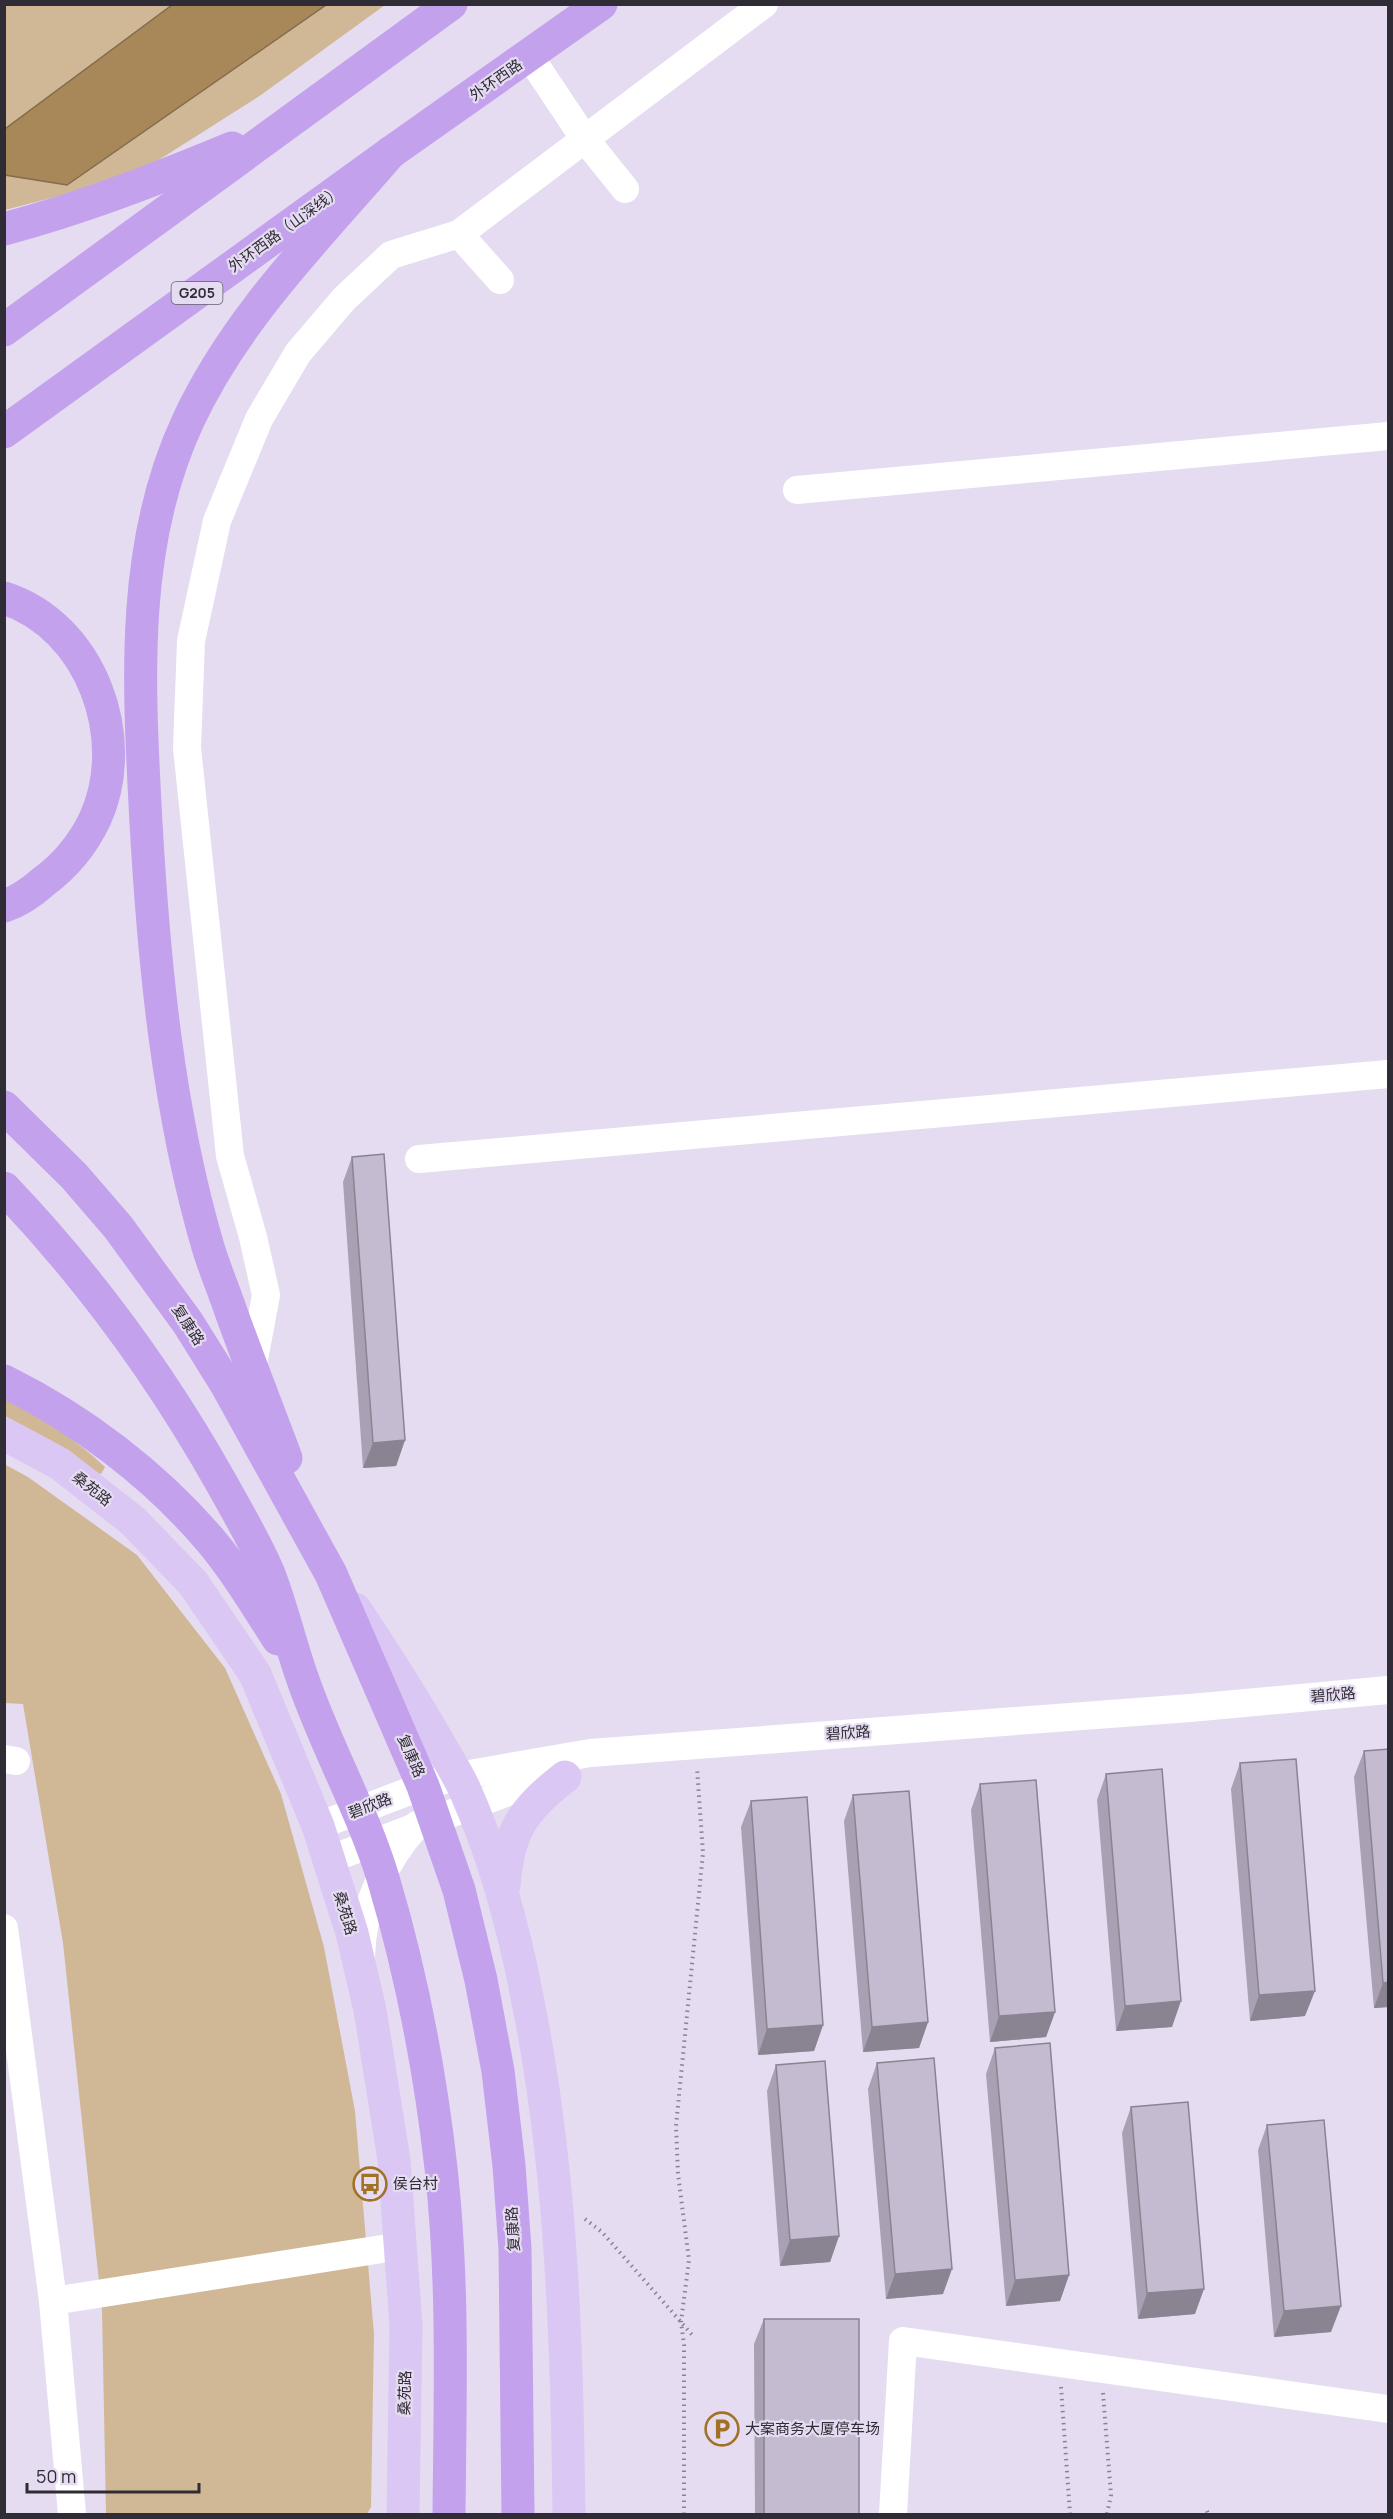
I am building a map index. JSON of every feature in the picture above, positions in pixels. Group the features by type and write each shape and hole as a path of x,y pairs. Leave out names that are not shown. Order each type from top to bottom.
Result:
{"highway":[{"path":"4,330 451,4"},
{"name":"外环西路","path":"390,153 530,57 601,4"},
{"path":"4,229 71,211 127,191 281,128"},
{"path":"331,1574 252,1370 208,1247 184,1142 168,1054 156,956 147,842 140,705 142,598 158,510 171,465 187,423 208,382 233,340 261,303 390,153"},
{"name":"外环西路（山深线）","path":"4,432 390,153"},
{"path":"4,598 39,615 58,630 85,666 100,697 107,729 108,759 103,795 95,819 79,846 61,869 36,888 4,906"},
{"name":"复康路","path":"4,1107 74,1176 118,1227 182,1314 226,1384 331,1574 459,1890 481,1980 500,2083 509,2166 515,2249 518,2514"},
{"path":"4,1188 36,1221 123,1328 203,1450 267,1570 302,1678 382,1876 416,2009 429,2079 441,2171 448,2262 450,2346 449,2514"},
{"path":"4,1381 63,1413 163,1491 211,1541 243,1583 302,1678"}],"main road":[{"name":"桑苑路","path":"4,1434 60,1464 133,1521 193,1583 255,1674 318,1826 352,1933 383,2080 394,2160 406,2325 403,2514"},
{"path":"331,1574 388,1658 464,1790 488,1847 522,1971 547,2106 558,2209 564,2304 569,2514"},
{"path":"302,1678 318,1826"},
{"path":"503,1897 507,1853 513,1836 534,1804 565,1777"}],"street":[{"path":"252,1370 266,1295 253,1237 230,1156 187,748 191,641 217,521 259,419 298,353 344,299 391,255 459,234 764,4"},
{"path":"530,57 584,138 625,189"},
{"path":"459,234 500,280"},
{"path":"797,490 1389,436"},
{"path":"419,1159 1389,1074"},
{"name":"碧欣路","path":"328,1860 371,1845 500,1768 590,1753 1190,1708 1389,1690"},
{"name":"碧欣路","path":"464,1790 512,1791 599,1769 1389,1705"},
{"name":"碧欣路","path":"318,1826 357,1810 426,1811"},
{"path":"360,1970 364,1921 382,1876 426,1811"},
{"path":"4,1928 53,2301 72,2514"},
{"path":"53,2301 401,2246"},
{"path":"893,2514 903,2340 1389,2409"}],"path":[{"path":"684,2514 684,2345 681,2322 689,2260 678,2174 676,2127 703,1853 697,1761"},
{"path":"587,2219 602,2232 694,2337"},
{"path":"1059,2362 1071,2514"},
{"path":"1101,2368 1111,2495 1107,2514"}],"shaded area":[{"path":"5,5 385,5 261,95 132,177 5,210"},
{"path":"172,5 326,5 67,185 5,175 5,129"},
{"path":"4,1396 44,1420 82,1447 105,1467 101,1474 95,1472 63,1447 5,1416"},
{"path":"4,1464 28,1477 137,1555 225,1668 281,1794 324,1947 355,2111 374,2334 371,2507 367,2514 106,2514 102,2310 63,1943 23,1704 5,1703"}],"building":[{"path":"384,1154 405,1440 373,1443 352,1157"},
{"path":"1389,1749 1389,1982 1383,1983 1364,1751"},
{"path":"1296,1759 1315,1991 1259,1995 1240,1763"},
{"path":"1162,1769 1181,2001 1125,2006 1106,1774"},
{"path":"1036,1780 1055,2012 999,2016 980,1784"},
{"path":"909,1791 928,2022 872,2027 853,1795"},
{"path":"807,1797 823,2025 767,2029 751,1801"},
{"path":"1050,2043 1069,2275 1015,2280 995,2048"},
{"path":"934,2058 952,2269 895,2274 877,2063"},
{"path":"825,2061 839,2236 790,2240 776,2065"},
{"path":"1188,2102 1204,2289 1147,2293 1131,2107"},
{"path":"1324,2120 1341,2306 1284,2311 1267,2125"},
{"path":"764,2319 859,2319 859,2514 764,2514"}],"place":[{"name":"侯台村","path":"370,2184"},
{"name":"大案商务大厦停车场","path":"722,2429"}]}
